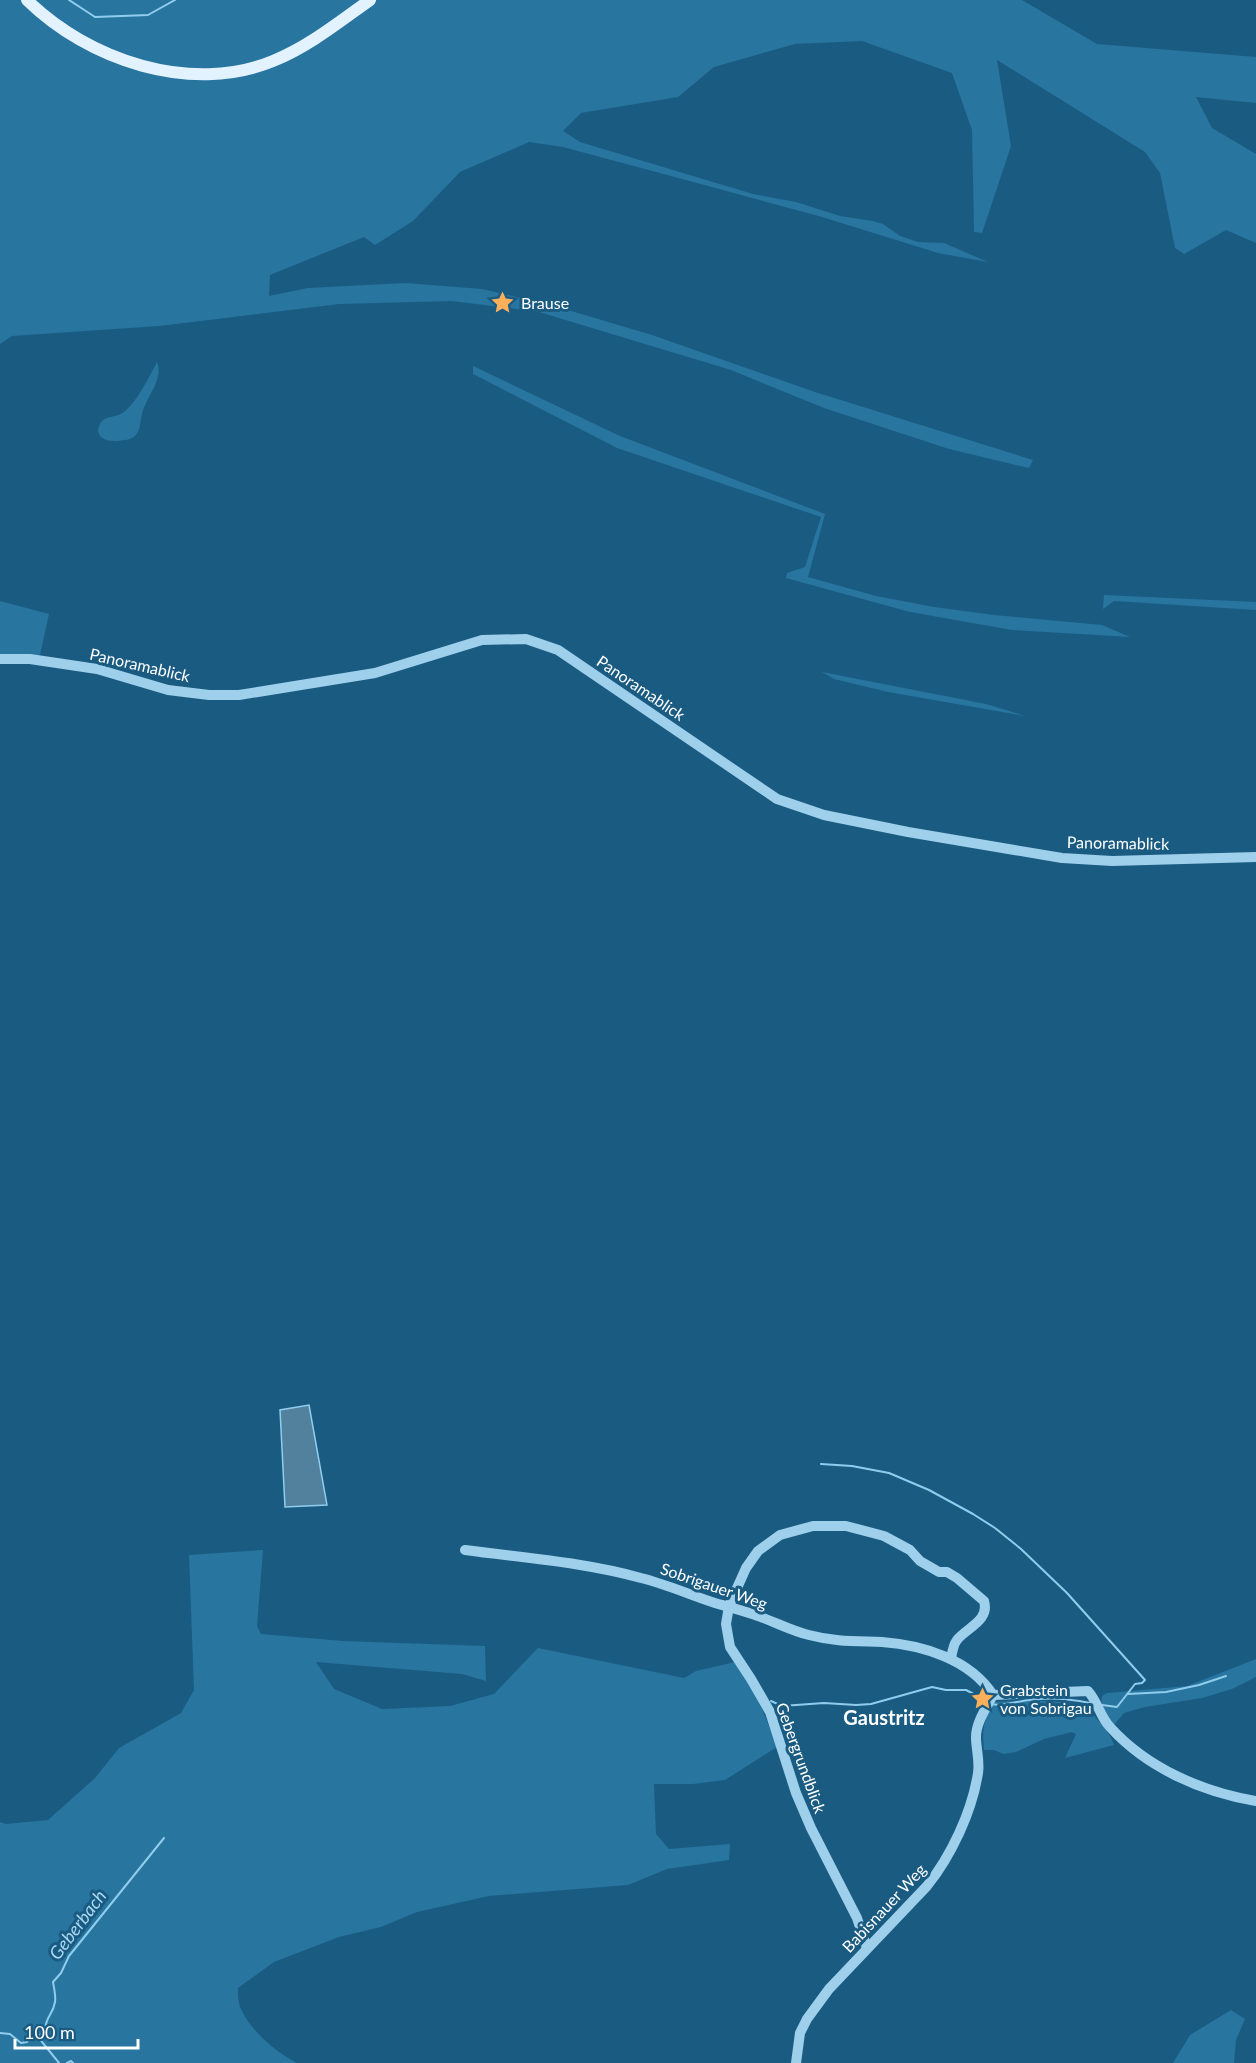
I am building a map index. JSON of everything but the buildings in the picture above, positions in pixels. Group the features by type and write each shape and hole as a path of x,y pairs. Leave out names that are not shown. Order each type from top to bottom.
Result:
{"main road":[{"path":"27,0 61,27 111,54 162,71 193,75 250,69 274,61 328,30 370,0"}],"street":[{"name":"Panoramablick","path":"0,659 30,660 97,669 168,690 209,695 239,695 375,673 482,640 526,639 558,650 777,799 824,815 1062,858 1112,861 1256,857"},
{"name":"Gebergrundblick","path":"867,1948 857,1918 811,1828 796,1793 770,1712 730,1647 726,1624 729,1606 746,1568 758,1551 780,1534 813,1526 846,1526 866,1530 901,1544 920,1561 939,1572 947,1572 957,1578 984,1601 986,1606 984,1614 972,1629 956,1642 951,1659"},
{"name":"Sobrigauer Weg","path":"465,1550 588,1567 640,1577 729,1606 806,1635 837,1642 882,1642 907,1646 951,1659"},
{"path":"951,1659 988,1686 990,1700 1088,1692 1098,1704 1109,1726 1169,1774 1196,1785 1256,1801"},
{"name":"Babisnauer Weg","path":"796,2063 800,2033 807,2019 830,1989 927,1886 941,1868 971,1800 978,1776 977,1729 990,1700"}],"shaded area":[{"path":"0,0 1022,0 1097,44 1256,57 1256,103 1196,97 1212,128 1256,154 1256,243 1226,230 1184,254 1175,248 1160,173 1145,152 997,60 1011,146 982,233 974,232 972,130 952,73 862,41 795,44 714,67 678,97 581,113 563,131 580,142 753,194 796,202 840,216 873,221 883,224 900,236 918,242 944,243 988,262 938,253 822,217 697,183 563,147 529,142 460,172 413,221 375,245 364,237 270,275 269,296 308,288 405,283 482,289 551,305 652,335 815,392 1033,460 1029,468 949,449 824,408 731,370 539,312 452,301 339,304 159,326 12,336 0,344"},
{"path":"157,362 158,375 144,408 137,434 132,438 118,441 110,441 100,436 98,429 102,421 121,414 129,408"},
{"path":"473,366 620,436 825,514 808,577 876,596 934,607 1102,625 1130,637 1012,630 910,612 786,578 787,573 805,567 821,517 617,448 473,374"},
{"path":"1104,595 1256,602 1256,610 1114,601 1103,609"},
{"path":"0,601 49,614 40,655 0,654"},
{"path":"822,672 986,704 1025,716 888,692 834,679"},
{"path":"309,1405 327,1505 285,1507 280,1410"},
{"path":"263,1550 257,1626 261,1634 343,1641 485,1646 486,1681 462,1674 316,1662 334,1689 382,1709 450,1706 494,1694 538,1648 684,1678 696,1671 735,1662 756,1693 777,1747 725,1780 693,1784 654,1784 656,1834 669,1849 730,1844 729,1860 667,1869 628,1885 489,1896 417,1912 381,1927 339,1937 274,1962 238,1988 239,2005 244,2016 264,2040 297,2063 0,2063 0,1822 6,1824 48,1820 95,1778 119,1748 181,1713 194,1690 189,1555"},
{"path":"1256,1659 1256,1677 1232,1689 1202,1698 1145,1707 1124,1713 1114,1725 1103,1708 1102,1696 1107,1693 1187,1686"},
{"path":"1031,1700 1077,1703 1099,1721 1114,1745 1065,1758 1076,1734 1072,1732 1044,1739 1016,1752 1003,1754 994,1750 984,1750 984,1725 995,1702"},
{"path":"1231,2010 1245,2019 1236,2040 1234,2063 1173,2063 1190,2035"}],"waterway":[{"path":"69,0 95,17 148,15 175,0"},
{"path":"821,1464 852,1466 889,1473 929,1490 973,1514 1021,1549 1067,1593 1145,1680 1135,1684 1117,1707 1102,1705"},
{"path":"1128,1694 1166,1692 1226,1676"},
{"path":"771,1701 782,1706 824,1703 871,1704 932,1687 966,1690 987,1701"},
{"path":"992,1704 1044,1699 1090,1703"},
{"name":"Geberbach","path":"38,2037 45,2030 54,2006 53,1982 61,1973 69,1956 164,1838"},
{"name":"Geberbach","path":"0,2033 10,2034 21,2043 27,2042 30,2037 38,2037 59,2063"},
{"name":"Geberbach","path":"67,2063 71,2061 73,2063"}],"place":[{"name":"Brause","path":"503,303"},
{"name":"Grabstein von Sobrigau","path":"982,1699"}],"district":[{"name":"Gaustritz","path":"884,1718"}]}
